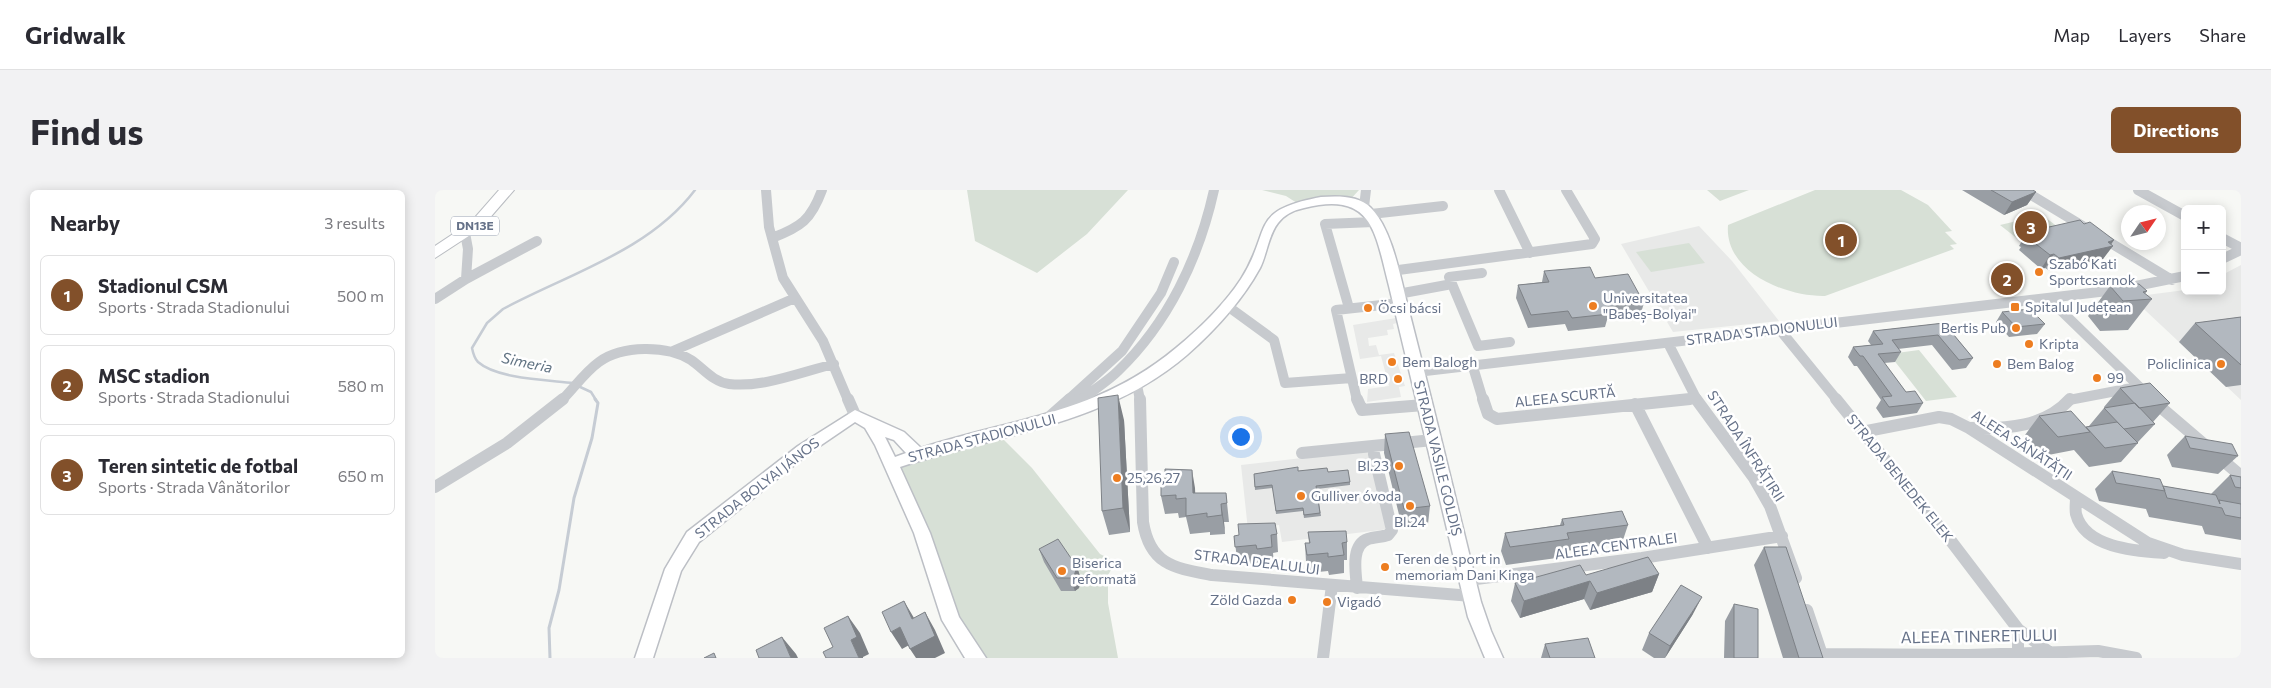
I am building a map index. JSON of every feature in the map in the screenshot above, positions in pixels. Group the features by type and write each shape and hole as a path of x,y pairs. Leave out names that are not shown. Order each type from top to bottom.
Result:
{"main road":[{"name":"DN13E","path":"435,253 465,233 488,213 507,190"}],"street":[{"path":"766,190 777,264 795,298 823,341 855,415 870,424 899,436 917,454"},
{"path":"772,238 793,231 806,223 816,207 822,190"},
{"path":"1065,416 1126,363 1174,300 1189,271 1214,190"},
{"path":"1366,190 1369,214 1391,271 1417,372"},
{"path":"1499,190 1530,253"},
{"path":"1391,271 1592,244 1595,242 1566,190"},
{"path":"2023,190 2172,280"},
{"path":"2138,190 2181,214"},
{"name":"STRADA STADIONULUI","path":"891,464 917,454 1043,423 1065,416 1137,386 1181,352 1226,305 1251,273 1265,232 1279,214 1300,205 1319,201 1343,201 1369,214"},
{"path":"1349,308 1325,224 1369,214 1443,206"},
{"path":"465,233 468,249 466,278"},
{"path":"2226,240 2241,249"},
{"path":"435,299 466,278 537,241"},
{"path":"2226,257 2241,249"},
{"path":"1043,423 1122,351 1161,293 1174,262"},
{"path":"1482,272 1449,277 1478,346 1510,342"},
{"name":"STRADA STADIONULUI","path":"1417,372 1473,367 2048,298 2181,277"},
{"path":"1424,405 1362,410 1352,378 1336,310 1399,298 1452,284"},
{"path":"673,351 795,298"},
{"path":"2048,298 2137,387 2241,476"},
{"path":"1226,305 1274,340 1285,383 1298,384 1352,378"},
{"name":"STRADA BENEDEK ELEK","path":"1780,330 1951,541 2018,628 2051,654"},
{"name":"STRADA ÎNFRĂȚIRII","path":"1668,343 1696,398 1753,478 1770,506 1783,536 1822,656"},
{"path":"435,488 491,456 515,439 549,411 600,361 609,356 643,349 673,351 690,359 714,378 729,384 749,383 834,364"},
{"name":"ALEEA SCURTĂ","path":"1473,367 1489,414 1497,419 1696,398"},
{"name":"STRADA VASILE GOLDIȘ","path":"1417,372 1472,596 1494,658"},
{"name":"STRADA DEALULUI","path":"1137,386 1143,407 1143,531 1150,550 1172,564 1212,574 1357,588 1472,596"},
{"path":"1969,428 2001,429 2028,424 2057,412 2071,398 2137,387"},
{"name":"ALEEA CENTRALEI","path":"1635,404 1708,548"},
{"name":"STRADA BOLYAI JÁNOS","path":"644,658 673,569 693,537 803,450 855,415"},
{"name":"ALEEA SĂNĂTĂȚII","path":"1862,432 1939,417 1951,419 1969,428 2138,538 2158,548 2183,555"},
{"path":"870,424 891,464 922,533 951,620 968,648 977,658"},
{"path":"1302,453 1433,440"},
{"path":"1357,588 1357,549 1361,543 1369,539 1387,536 1391,534 1392,530 1374,454"},
{"name":"ALEEA SĂNĂTĂȚII","path":"2076,498 2074,510 2076,518 2084,528 2112,546 2133,551 2183,555 2241,564"},
{"name":"ALEEA CENTRALEI","path":"1468,580 1708,548 1783,536"},
{"path":"1323,658 1331,585"},
{"path":"2018,628 2018,655"},
{"name":"ALEEA TINERETULUI","path":"1822,656 2018,655 2098,651 2136,658"}],"shaded area":[{"path":"967,190 1128,190 1087,234 1037,273 975,241"},
{"path":"1262,190 1359,190 1348,202 1300,205 1286,196"},
{"path":"1707,190 1749,190 1720,201"},
{"path":"1815,190 1901,190 1928,205 1952,231 1945,232 1957,244 1950,245 1954,249 1825,296 1793,292 1760,278 1736,256 1729,242 1728,225"},
{"path":"2042,215 2062,230 2019,240 2000,225"},
{"path":"1699,226 1732,261 1779,321 1673,332 1621,244"},
{"path":"1689,243 1705,263 1651,272 1636,252"},
{"path":"2241,265 2241,400 2131,297 2181,291 2181,295 2226,295 2226,273"},
{"path":"1396,318 1397,323 1393,324 1394,329 1387,330 1388,335 1368,338 1369,346 1376,345 1379,355 1394,353 1405,386 1399,387 1401,397 1367,402 1368,389 1389,386 1381,356 1360,359 1353,325"},
{"path":"1919,350 1957,397 1926,401 1889,354"},
{"path":"999,435 1032,468 1100,554 1116,562 1108,575 1108,603 1118,658 977,658 891,464"},
{"path":"1370,450 1389,529 1282,542 1279,525 1248,530 1241,465"}],"building":[{"path":"1991,190 2033,190 2036,192 2012,202"},
{"path":"2080,220 2084,224 2090,222 2114,240 2108,242 2113,246 2059,258 2054,254 2050,255 2027,237 2031,236 2027,232"},
{"path":"1590,267 1595,278 1628,274 1644,303 1605,307 1609,314 1572,318 1568,311 1531,315 1518,285 1549,282 1544,271"},
{"path":"2139,284 2147,291 2143,292 2152,299 2123,301 2110,286"},
{"path":"2030,309 2045,324 2016,327 2002,312"},
{"path":"2241,317 2241,365 2195,323"},
{"path":"1944,323 1973,358 1959,360 1938,335 1892,340 1901,352 1878,354 1906,392 1915,391 1923,403 1889,407 1882,397 1892,396 1863,356 1860,356 1853,347 1883,344 1873,331"},
{"path":"2150,383 2170,403 2139,408 2120,388"},
{"path":"1118,395 1123,508 1102,511 1098,398"},
{"path":"2135,403 2155,424 2124,429 2104,408"},
{"path":"2071,411 2090,432 2058,437 2039,416"},
{"path":"2117,422 2138,443 2105,448 2086,427"},
{"path":"1409,432 1430,506 1404,509 1385,434"},
{"path":"2185,436 2232,444 2238,456 2190,448"},
{"name":"Gulliver óvoda","path":"1298,467 1298,471 1327,468 1328,472 1348,470 1350,482 1316,486 1320,513 1304,515 1303,508 1276,511 1272,485 1255,487 1254,474"},
{"path":"1165,469 1192,470 1193,493 1226,493 1227,503 1221,504 1222,515 1207,517 1207,513 1186,516 1186,498 1176,499 1176,495 1161,496 1161,484 1165,484"},
{"path":"2112,471 2160,479 2165,491 2116,483"},
{"path":"2230,475 2241,477 2241,488 2235,487"},
{"path":"2163,486 2216,495 2220,504 2219,500 2241,504 2241,518 2225,515 2222,508 2167,498"},
{"path":"1622,511 1628,525 1567,533 1569,539 1510,547 1505,533 1564,525 1562,519"},
{"path":"1275,523 1277,534 1271,535 1272,547 1257,549 1256,545 1235,547 1234,536 1239,535 1238,524"},
{"path":"1346,531 1347,542 1342,543 1344,555 1328,557 1328,553 1307,555 1305,543 1310,543 1308,532"},
{"path":"1058,539 1077,567 1074,576 1070,578 1057,578 1039,549"},
{"path":"1764,547 1786,547 1823,658 1799,658"},
{"path":"1648,557 1659,574 1597,593 1590,581 1524,601 1515,583 1580,565 1586,575"},
{"path":"1681,585 1702,597 1670,646 1649,633"},
{"path":"904,601 912,619 925,612 935,636 910,649 900,627 891,632 882,612"},
{"path":"1734,604 1758,609 1758,658 1734,658"},
{"path":"848,616 857,637 851,640 859,658 826,658 823,652 833,647 824,628"},
{"path":"782,637 791,658 759,658 756,650"},
{"path":"1588,638 1595,658 1550,658 1545,644"},
{"path":"714,653 716,658 704,658"}],"waterway":[{"name":"Simeria","path":"573,383 523,378 497,372 478,362 472,348 487,323 503,309 631,245 655,229 676,211 695,190"},
{"name":"Simeria","path":"578,386 591,392 596,400"},
{"name":"Simeria","path":"550,658 549,628 559,590 574,498 592,438 598,403 595,399"}],"place":[{"name":"Teren sintetic de fotbal","path":"2031,227"},
{"name":"Stadionul CSM","path":"1841,240"},
{"name":"Szabó Kati Sportcsarnok","path":"2039,272"},
{"name":"MSC stadion","path":"2007,279"},
{"name":"Universitatea \"Babeș-Bolyai\"","path":"1593,306"},
{"name":"Spitalul Județean","path":"2015,307"},
{"name":"Öcsi bácsi","path":"1368,308"},
{"name":"Bertis Pub","path":"2016,328"},
{"name":"Kripta","path":"2029,344"},
{"name":"Bem Balogh","path":"1392,362"},
{"name":"Bem Balog","path":"1997,364"},
{"name":"Policlinica","path":"2221,364"},
{"name":"99","path":"2097,378"},
{"name":"BRD","path":"1398,379"},
{"name":"Bl.23","path":"1399,466"},
{"name":"25,26,27","path":"1117,478"},
{"name":"Gulliver óvoda","path":"1301,496"},
{"name":"Bl.24","path":"1410,506"},
{"name":"Teren de sport in memoriam Dani Kinga","path":"1385,567"},
{"name":"Biserica reformată","path":"1062,571"},
{"name":"Zöld Gazda","path":"1292,600"},
{"name":"Vigadó","path":"1327,602"}]}
